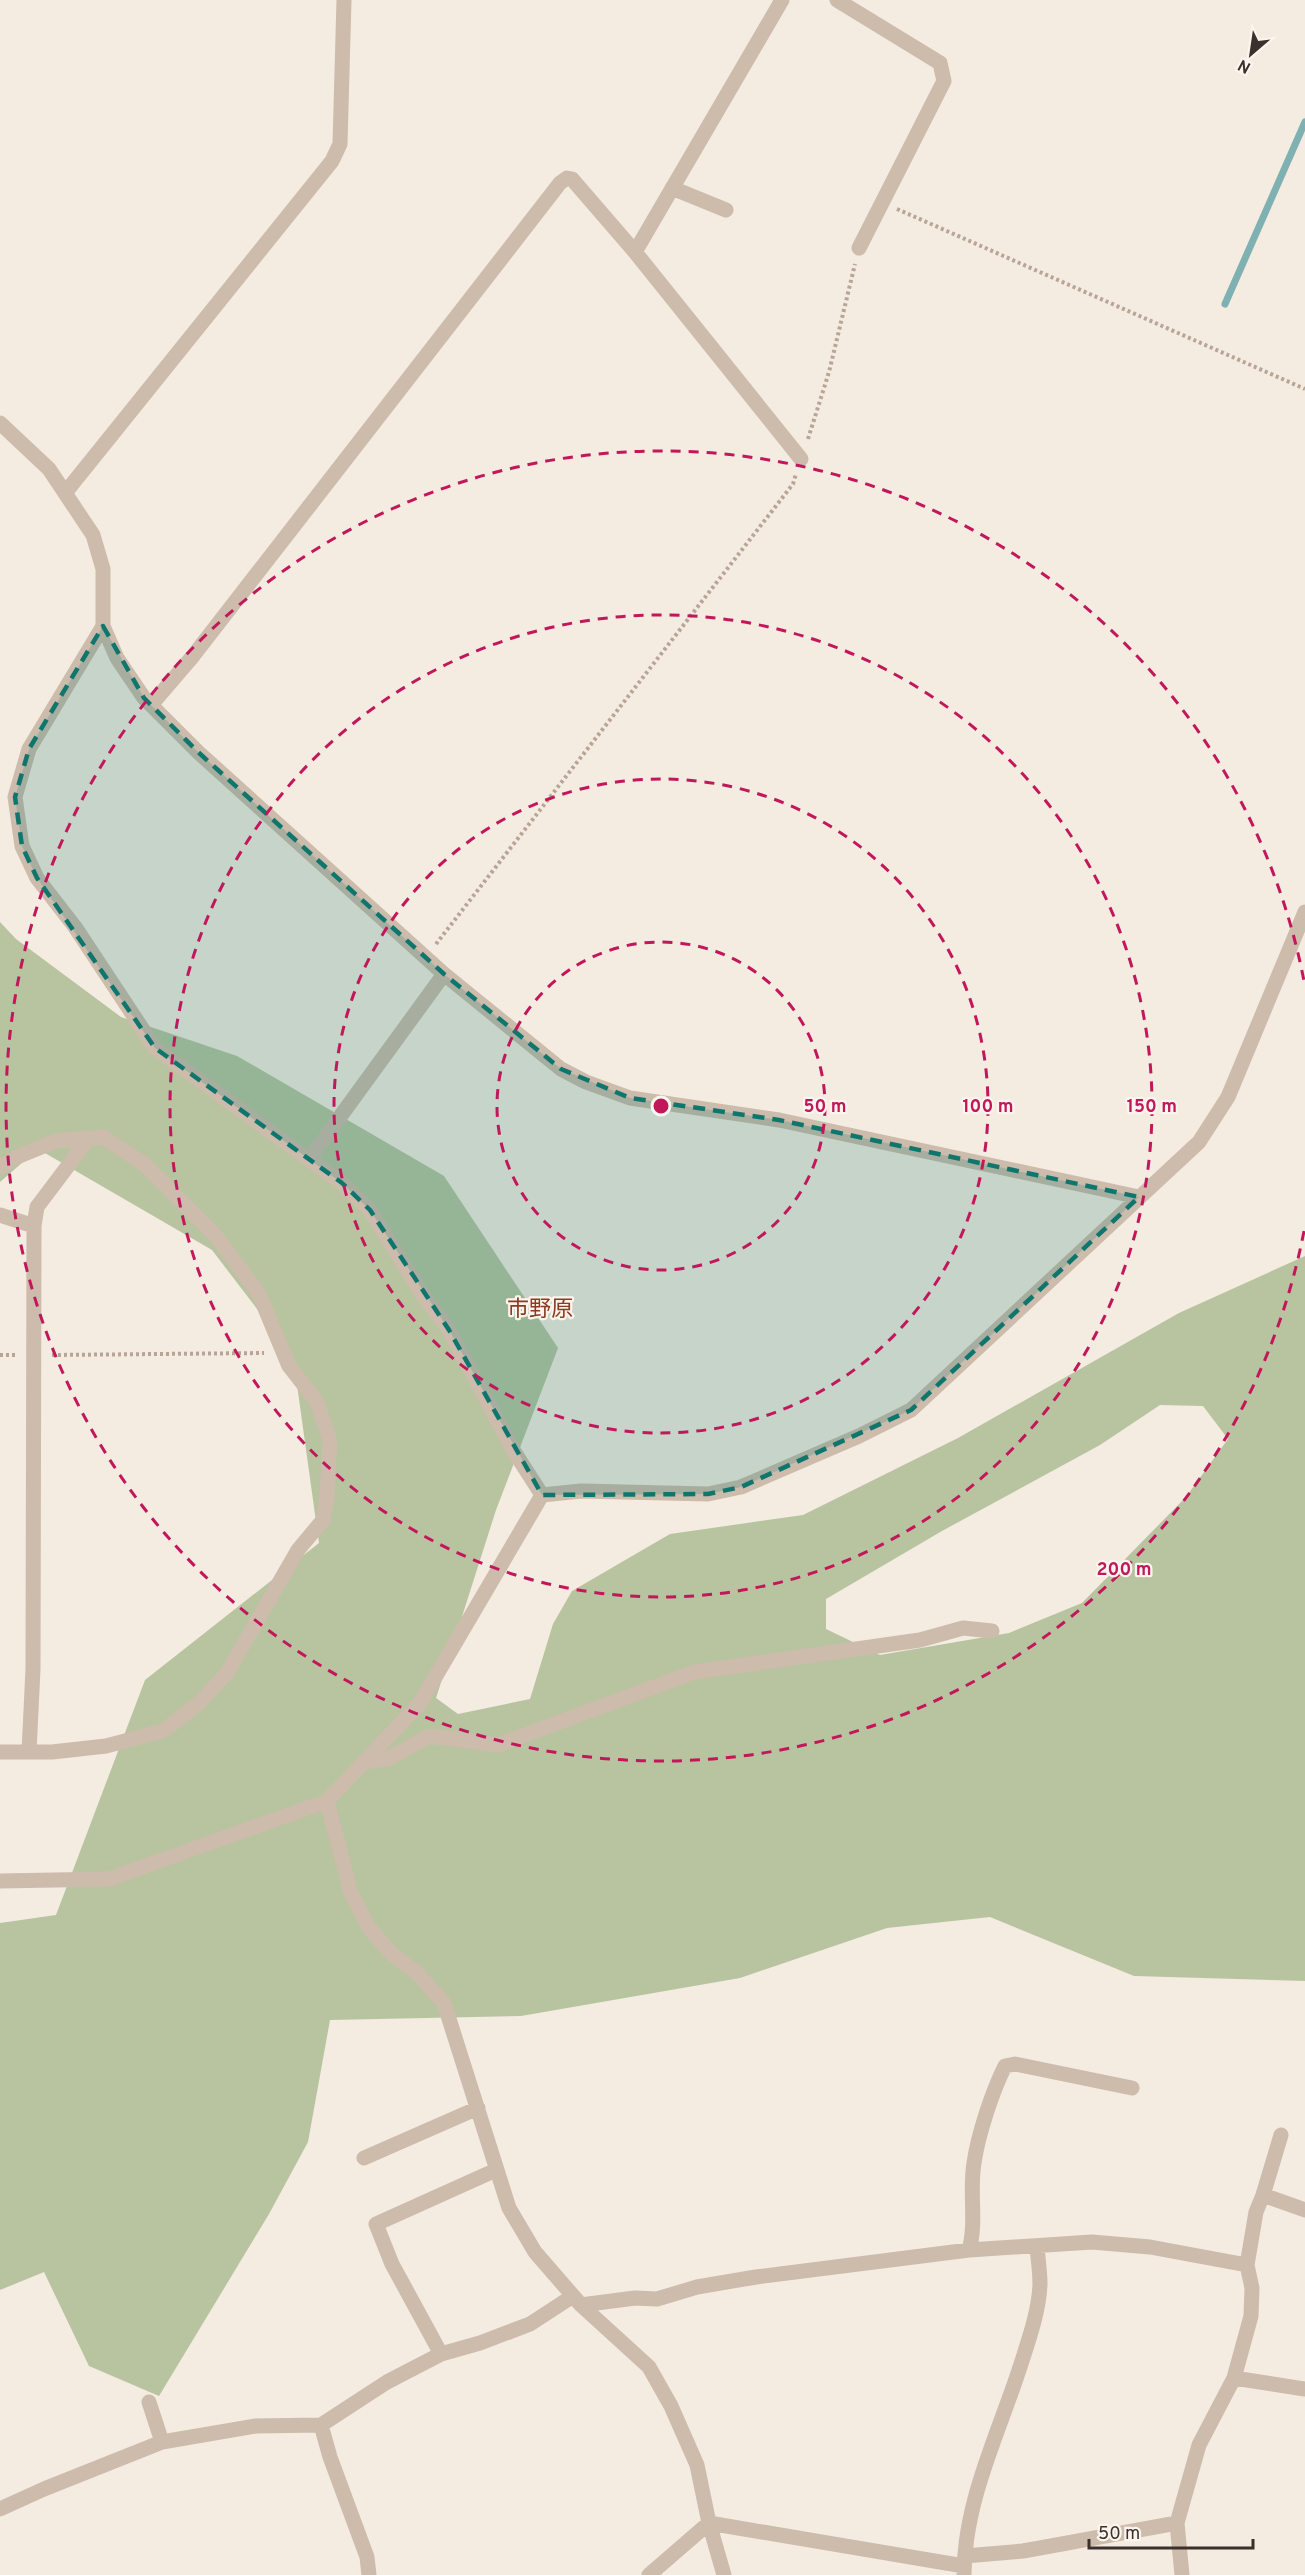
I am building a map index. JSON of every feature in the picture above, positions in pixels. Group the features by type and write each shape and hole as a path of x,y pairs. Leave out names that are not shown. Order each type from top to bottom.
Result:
{"street":[{"path":"64,493 332,161 340,144 344,0"},
{"path":"635,252 782,0"},
{"path":"837,0 940,63 944,81 859,248"},
{"path":"151,705 193,656 560,183 567,178 572,178 635,252 801,459"},
{"path":"672,188 726,210"},
{"path":"0,423 49,469 93,535 103,569 103,626 117,658 144,698 207,760 444,974 561,1069 586,1082 630,1098 779,1120 1140,1197"},
{"path":"103,626 29,749 15,797 22,846 37,878 75,927 155,1048 310,1158 342,1183 370,1210 423,1295 448,1330 515,1453 542,1495"},
{"path":"542,1495 581,1491 708,1494 741,1486 859,1436 911,1410 1199,1142 1228,1097 1305,912"},
{"path":"310,1158 444,974"},
{"path":"0,1167 19,1156 56,1141 103,1137 144,1164 215,1235 260,1294 289,1366 317,1402 330,1441 327,1496 323,1520 298,1550 227,1673 199,1703 163,1731 106,1746 52,1752 0,1752"},
{"path":"29,1752 33,1669 34,1226 37,1207 89,1138"},
{"path":"0,1215 34,1226"},
{"path":"0,1881 109,1879 327,1801 420,1702 542,1495"},
{"path":"364,1762 388,1759 427,1737 498,1745 694,1672 920,1640 963,1628 992,1631"},
{"path":"327,1801 351,1893 369,1928 393,1955 416,1972 444,2003 509,2208 535,2253 577,2301 649,2367 671,2406 697,2465 709,2523 724,2575"},
{"path":"969,2250 973,2236 974,2164 997,2082 1005,2066 1015,2064 1132,2088"},
{"path":"364,2158 478,2108"},
{"path":"1182,2575 1177,2523 1199,2445 1234,2378 1251,2316 1252,2288 1247,2265 1256,2212 1281,2135"},
{"path":"441,2354 392,2264 376,2224 496,2170"},
{"path":"1263,2195 1305,2210"},
{"path":"0,2509 44,2488 162,2442 256,2426 321,2425 387,2382 441,2354 480,2343 530,2324 577,2301 657,2299 697,2287 756,2277 969,2250 1092,2242 1150,2247 1247,2265"},
{"path":"964,2566 967,2539 982,2472 1032,2330 1040,2285 1037,2247"},
{"path":"1234,2378 1305,2389"},
{"path":"149,2402 162,2442"},
{"path":"321,2425 330,2457 368,2557 369,2575"},
{"path":"709,2523 964,2566 1014,2553 1177,2523"},
{"path":"649,2575 709,2523"}],"path":[{"path":"883,203 1305,389"},
{"path":"426,956 793,484 829,372 859,248"},
{"path":"0,1355 264,1353"}],"highlighted area":[{"path":"103,626 144,698 198,752 444,974 561,1069 630,1098 779,1120 1139,1197 911,1410 741,1487 708,1494 542,1495 449,1330 370,1210 342,1183 155,1048 37,878 22,846 15,797 29,749"}],"green space":[{"path":"0,922 16,939 121,1017 237,1056 444,1176 558,1348 496,1510 436,1698 458,1714 530,1699 553,1624 572,1591 670,1534 803,1515 958,1438 1179,1313 1305,1256 1305,1981 1134,1976 990,1917 887,1928 740,1978 521,2016 330,2020 308,2142 269,2214 159,2396 89,2366 44,2272 0,2290 0,1923 56,1915 145,1680 319,1543 293,1356 212,1250 38,1149 0,1182","holes":["1160,1405 1203,1406 1228,1439 1186,1497 1082,1603 1009,1633 880,1655 826,1629 826,1599 942,1531 1100,1445"]}],"waterway":[{"path":"1225,304 1305,122"}],"district":[{"name":"市野原","path":"540,1310"}]}
